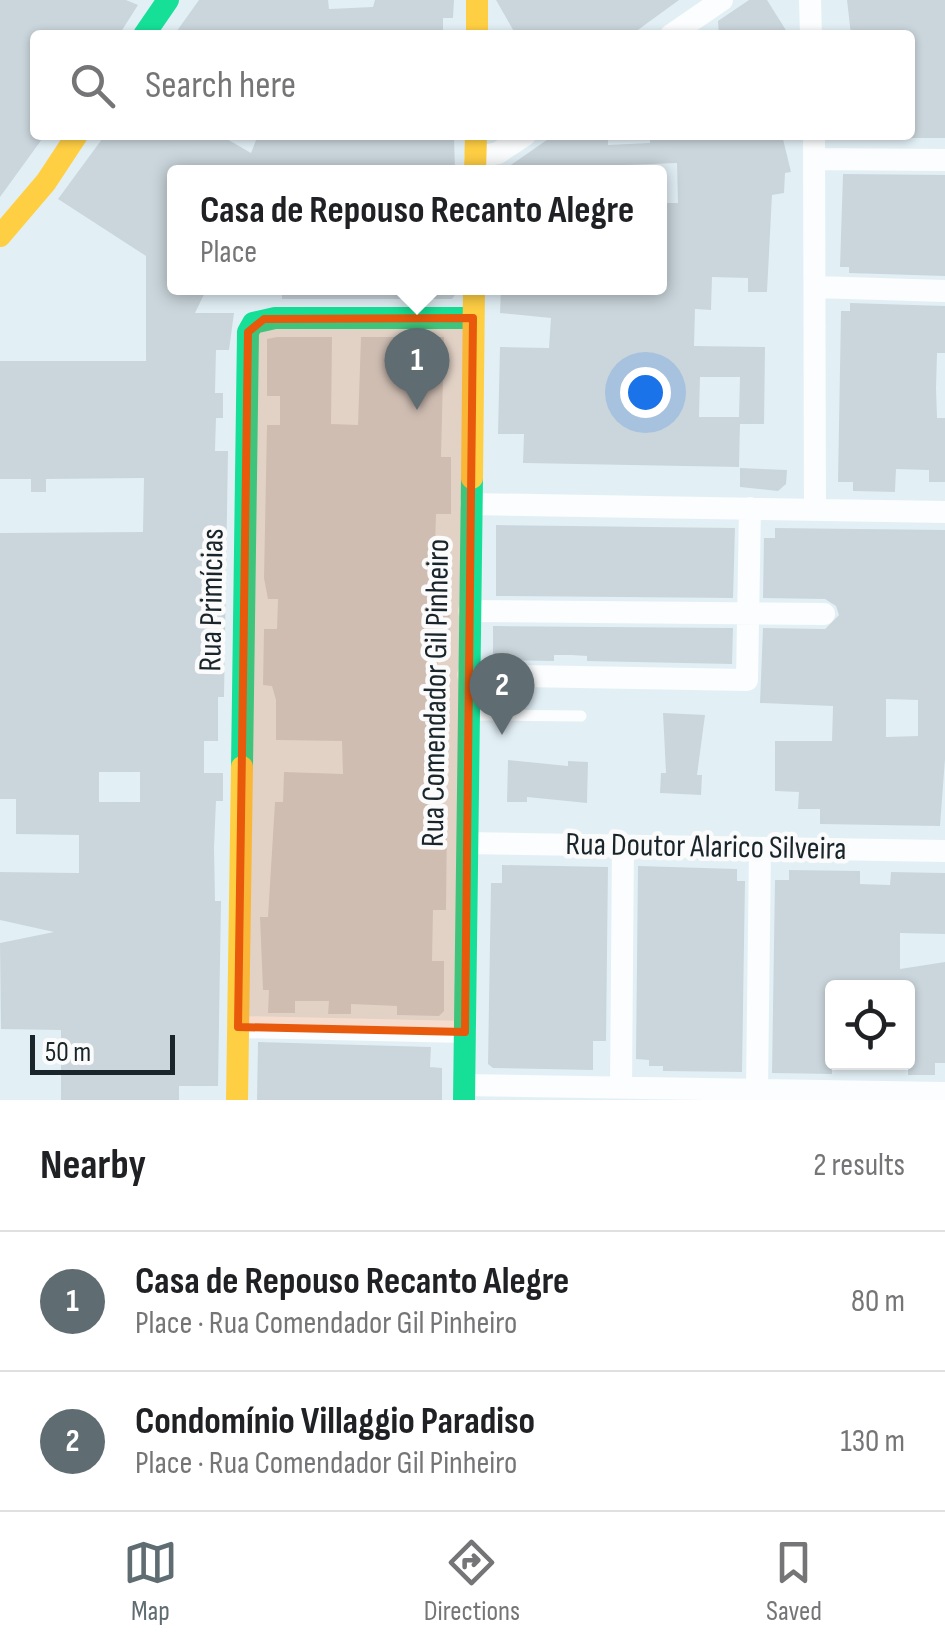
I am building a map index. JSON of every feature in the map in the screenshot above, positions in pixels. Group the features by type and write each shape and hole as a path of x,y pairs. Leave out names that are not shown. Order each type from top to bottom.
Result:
{"street":[{"path":"147,30 168,0"},
{"path":"477,30 478,0"},
{"path":"677,30 722,0"},
{"path":"810,0 811,30"},
{"path":"0,236 36,196 74,140"},
{"path":"475,155 498,153 518,140"},
{"path":"815,510 814,147 945,160"},
{"path":"815,287 945,291"},
{"name":"Rua Comendador Gil Pinheiro","path":"464,1092 474,295"},
{"name":"Rua Primícias","path":"237,1100 248,332 254,324 275,318 473,318"},
{"path":"471,504 945,512"},
{"path":"468,675 748,679 750,508"},
{"path":"469,612 824,614"},
{"name":"Rua Doutor Alarico Silveira","path":"468,843 945,851"},
{"path":"621,1087 624,846"},
{"path":"757,1090 760,848"},
{"path":"238,1027 465,1032"},
{"path":"464,1092 621,1087 945,1093"}],"lane":[{"path":"468,715 582,716"}],"highlighted area":[{"path":"473,318 465,1032 238,1027 248,332 264,319"}],"building":[{"path":"0,0 126,0 138,5 122,30 30,30 30,140 41,140 0,197"},
{"path":"199,0 328,0 329,9 373,7 375,0 454,0 453,18 443,18 443,30 178,30"},
{"path":"496,0 679,0 638,30 513,30"},
{"path":"749,0 767,0 786,30 719,30 718,21"},
{"path":"847,0 945,0 945,138 915,138 915,30 850,30"},
{"path":"101,140 229,140 251,153 256,140 454,140 455,165 167,165 167,295 204,295 195,313 234,313 229,350 216,350 215,393 223,393 223,418 216,418 215,451 228,451 224,697 218,697 218,741 204,741 204,773 223,773 223,801 216,801 214,848 215,901 221,901 218,1086 179,1086 179,1100 61,1100 61,1030 1,1029 0,943 54,932 0,920 0,872 79,873 79,835 16,834 16,799 0,799 0,533 143,532 144,478 46,479 46,492 31,492 31,479 0,479 0,361 146,361 146,256 58,199","holes":["99,772 140,772 140,802 99,802"]},
{"path":"547,140 608,140 608,145 650,140 783,140 791,172 785,173 784,193 772,195 767,292 748,292 748,278 712,277 711,310 695,309 694,346 765,347 764,424 740,424 739,467 523,463 524,434 498,434 500,347 549,348 551,318 500,313 501,295 667,295 667,203 678,203 677,163 511,165","holes":["700,377 740,377 739,417 699,417"]},
{"path":"843,174 945,175 945,276 849,273 849,267 840,267"},
{"path":"282,295 455,295 452,299 282,299"},
{"path":"850,303 945,306 945,353 937,353 936,388 937,418 945,418 945,482 929,482 929,470 896,469 895,492 853,491 853,482 838,482 841,311 850,311"},
{"path":"332,337 331,424 358,425 361,337 444,337 441,457 451,457 451,514 436,514 435,546 441,546 440,587 450,587 449,659 438,659 433,746 441,746 441,772 432,772 431,816 447,816 446,910 433,910 432,961 444,961 444,1011 439,1016 397,1015 397,1006 351,1004 351,1014 328,1014 329,1001 295,1001 295,1013 268,1013 269,990 263,990 260,917 268,917 275,802 283,802 284,772 343,774 342,741 276,740 276,700 272,686 263,685 264,629 277,629 278,599 268,599 264,578 267,425 280,425 280,396 267,396 267,339"},
{"path":"740,468 787,470 786,484 778,491 740,487"},
{"path":"496,525 735,528 733,598 496,596"},
{"path":"775,528 945,530 945,759 940,826 820,824 820,809 798,809 799,792 775,791 775,741 832,741 833,706 760,703 763,628 825,629 839,615 836,606 825,599 763,598 764,538 775,538","holes":["886,699 918,700 918,736 886,737"]},
{"path":"493,626 733,628 732,664 587,661 587,656 571,655 554,655 554,661 493,660"},
{"path":"663,713 705,715 697,775 702,775 701,795 660,793 661,773 666,773"},
{"path":"508,760 568,766 568,761 588,762 587,803 527,797 527,802 507,802"},
{"path":"502,865 608,867 606,1041 593,1041 593,1070 493,1068 488,1064 491,883 502,883"},
{"path":"638,866 737,869 737,881 745,881 742,1072 663,1071 663,1066 649,1066 649,1060 636,1059"},
{"path":"789,870 860,871 860,884 890,885 891,872 945,873 945,934 900,933 900,969 945,962 945,1063 935,1063 935,1075 908,1075 908,1070 915,1070 915,980 825,980 825,1070 832,1070 832,1074 772,1073 775,880 789,880"},
{"path":"258,1042 431,1047 430,1067 442,1068 442,1100 257,1100"}],"traffic: fast":[{"path":"147,30 168,0"},
{"path":"242,767 248,332 253,323 275,318 473,318"},
{"path":"464,1100 472,478"}],"traffic: slow":[{"path":"477,0 477,30"},
{"path":"0,236 46,182 74,140"},
{"path":"475,165 476,140"},
{"path":"472,478 474,295"},
{"path":"237,1100 242,767"}],"place":[{"name":"Casa de Repouso Recanto Alegre","path":"417,410"},
{"name":"Condomínio Villaggio Paradiso","path":"502,735"}]}
